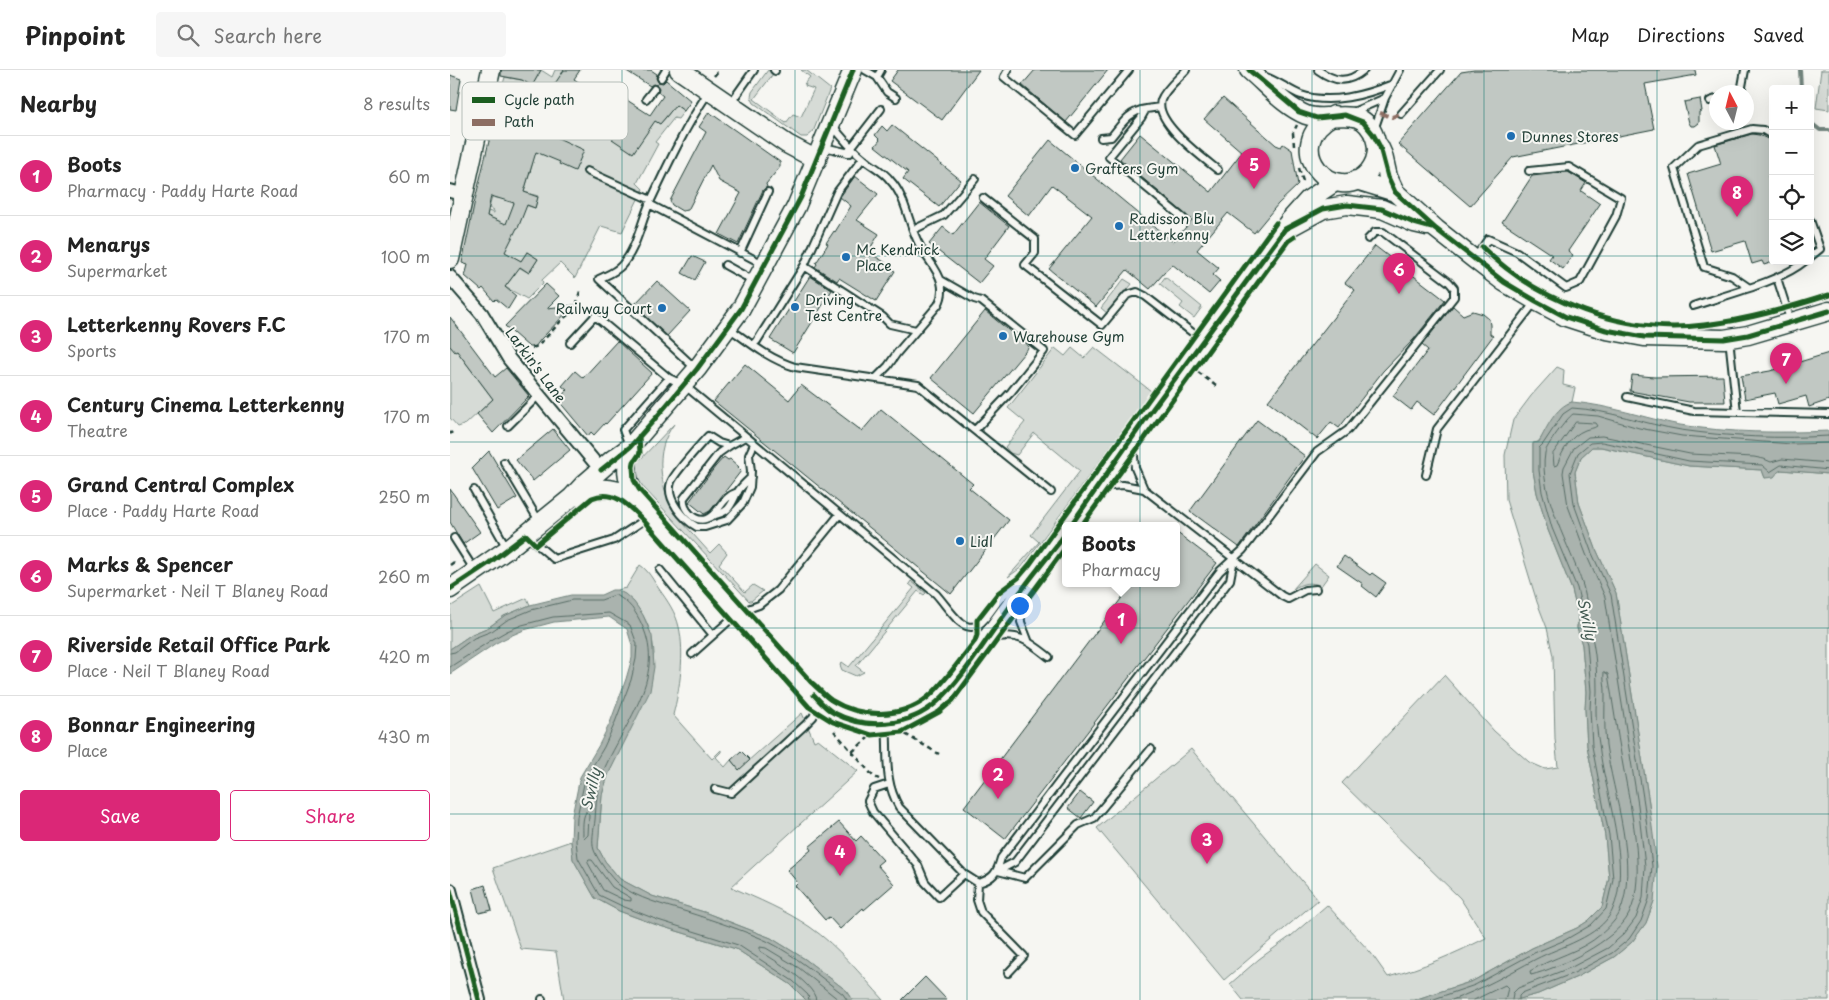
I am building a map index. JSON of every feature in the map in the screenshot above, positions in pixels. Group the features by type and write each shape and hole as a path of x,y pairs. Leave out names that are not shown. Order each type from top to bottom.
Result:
{"main road":[{"path":"679,70 711,85 729,106 787,144 820,153"},
{"path":"1250,71 1298,112 1317,118 1340,115 1363,122 1375,137 1383,156 1387,173 1396,192 1436,229 1504,282 1566,316 1606,330 1644,338 1692,340 1729,338 1792,323 1829,311"},
{"path":"450,589 526,535 630,447 676,382 697,369 728,327 756,283 802,197 854,72"},
{"path":"1340,115 1320,124 1310,141 1311,160 1320,174 1335,182 1356,180 1366,174 1376,158 1375,137"},
{"path":"450,259 458,193 472,140"},
{"path":"1356,180 1396,192"},
{"path":"1073,522 1294,215 1308,200 1335,182"},
{"path":"1285,229 1296,225 1323,209 1339,205 1382,208 1414,223 1436,229"},
{"path":"630,447 626,475 635,496 820,702 832,712 852,720 886,724 913,717 936,704 952,687 1062,538"},
{"path":"571,498 602,488 612,488 635,496"}],"street":[{"name":"Larkin's Lane","path":"450,278 482,314 510,359 601,470"},
{"path":"450,890 478,1000"}],"lane":[{"path":"661,78 666,70"},
{"path":"729,106 754,70"},
{"path":"877,77 881,70"},
{"path":"1008,70 1004,77 1075,136 1129,70"},
{"path":"1186,70 1162,98 1160,107 1163,115 1178,136 1218,170"},
{"path":"1318,70 1333,80 1355,76 1364,70"},
{"path":"1375,137 1385,98 1400,70"},
{"path":"1401,114 1440,70"},
{"path":"1743,85 1746,70"},
{"path":"1250,71 1272,78 1301,94 1316,98 1352,96 1393,84"},
{"path":"854,72 877,77 887,92 896,98"},
{"path":"697,369 599,279 611,274 621,266 630,254 650,202 690,120 711,85"},
{"path":"646,99 654,88"},
{"path":"1340,115 1374,104 1385,98"},
{"path":"1101,138 1111,138 1136,110 1160,107"},
{"path":"820,153 850,150 881,109"},
{"path":"1146,109 1141,118 1109,157 1183,218"},
{"path":"832,124 850,150 890,179 895,186 921,247 941,280 981,301 1044,352 1011,392 975,430"},
{"path":"1748,287 1732,276 1704,268 1674,168 1698,145 1752,129 1762,130 1769,134"},
{"path":"753,345 804,266 837,192 862,157"},
{"path":"1474,259 1488,238 1517,252 1566,288 1580,282 1616,216 1621,198 1569,167 1529,171"},
{"path":"587,171 650,202 740,253 766,265"},
{"path":"913,230 944,215 975,179"},
{"path":"740,253 768,192"},
{"path":"983,198 1035,239 1035,253 1025,265 1102,325 1127,295 1137,292 1145,296 1203,341"},
{"path":"998,871 1001,858 1220,571 1243,550 1317,452 1348,430 1454,297 1454,288 1449,282 1383,232 1375,232 1368,239"},
{"path":"1814,232 1820,249 1814,254"},
{"path":"724,265 756,283"},
{"path":"1693,306 1777,278 1800,265"},
{"path":"804,266 883,317 890,324 916,330"},
{"path":"1777,278 1792,323"},
{"path":"876,378 888,366 941,300 941,280"},
{"path":"1426,475 1437,429 1536,301"},
{"path":"570,343 595,316 936,594 956,618 968,627 981,624 1005,594 1018,586 1023,589 1019,601 1021,622 1028,640"},
{"path":"728,327 773,358 795,367 918,385 1051,492"},
{"path":"1729,338 1737,412"},
{"path":"508,426 539,395"},
{"path":"1627,397 1694,410 1829,414"},
{"path":"729,446 708,436 671,482 674,504 680,513 697,527 705,527 727,520 742,503 750,487 749,455 754,444"},
{"path":"1133,437 1134,468 1144,489"},
{"path":"745,438 720,453 684,498 683,504 685,509 698,519 704,520 712,516 730,494 738,492 751,477"},
{"path":"504,462 541,523"},
{"path":"1096,488 1123,485 1144,489 1288,599 1305,590 1316,589"},
{"path":"474,490 508,549"},
{"path":"526,535 554,559 614,540 653,514"},
{"path":"692,654 739,612 759,605 778,590 839,515"},
{"path":"454,538 476,572"},
{"path":"978,883 987,880 998,871 1015,862 1230,580 1234,558"},
{"path":"660,570 713,635"},
{"path":"985,640 1000,636 1028,640 1049,657"},
{"path":"715,789 731,793 813,717 820,702"},
{"path":"886,724 887,774 892,795 899,807 964,874 978,883"},
{"path":"998,871 1025,878 1078,825 1094,818 1151,748"},
{"path":"889,784 874,789 868,800 873,812 918,865 925,882 939,897 964,874"},
{"path":"978,883 978,900 981,912 1024,956 1008,973"}],"path":[{"path":"711,85 719,70"},
{"path":"1295,149 1293,134 1298,123"},
{"path":"1298,167 1304,186 1299,190"},
{"path":"532,348 538,346 576,308 580,291"},
{"path":"1190,377 1195,369 1216,386"},
{"path":"904,731 939,754"},
{"path":"834,732 873,776 889,784"},
{"path":"864,733 872,735"},
{"path":"852,752 872,735"}],"shaded area":[{"path":"541,70 552,77 555,70 564,70 562,73 570,79 570,82 534,82"},
{"path":"768,70 773,74 754,99 786,123 793,114 801,117 814,89 805,86 806,84 804,84 810,77 801,70 806,70 830,89 813,132 807,137 801,137 754,103 751,97 752,92"},
{"path":"1821,70 1829,70 1829,110 1816,108"},
{"path":"505,77 525,82 504,82"},
{"path":"674,104 684,111 678,119 674,118 655,142 658,144 637,183 643,189 622,232 601,226 575,278 560,263 542,280 543,283 527,299 505,287 515,274 503,258 529,273 538,259 527,252 521,261 498,249 500,222 487,216 488,211 494,213 489,208 492,197 499,197 535,208 538,196 524,192 532,165 520,160 529,140 628,140 628,116 649,129 652,125 648,123 651,118 660,124"},
{"path":"1165,277 1202,307 1194,318 1180,307 1183,303 1160,284"},
{"path":"1124,279 1132,284 1108,314 1101,308"},
{"path":"450,346 457,351 493,399 466,424 458,427 450,418"},
{"path":"1094,347 1151,391 1022,567 1008,577 1039,542 1031,535 1080,471 1034,433 1017,455 1010,453 1005,447 1025,422 1008,408 1055,348 1065,356 1072,348 1084,358"},
{"path":"1557,367 1564,370 1563,385 1575,388 1572,402 1567,404 1538,442 1533,444 1533,471 1537,493 1548,530 1572,590 1578,615 1577,628 1582,645 1586,692 1587,746 1605,836 1609,878 1602,907 1588,921 1577,928 1532,948 1473,981 1414,1000 1243,1000 1230,984 1327,905 1371,953 1388,977 1438,960 1486,938 1460,898 1342,783 1444,675 1494,731 1529,762 1545,769 1558,767 1555,739 1553,656 1547,628 1537,602 1506,500 1505,455 1513,420"},
{"path":"674,424 667,435 661,457 663,481 670,503 675,514 710,553 719,544 727,553 719,564 745,592 753,585 763,591 751,601 644,488 638,479 637,463"},
{"path":"1592,447 1601,447 1689,466 1762,470 1765,478 1781,470 1829,474 1829,1000 1516,1000 1538,994 1577,977 1614,957 1632,942 1646,923 1654,901 1649,803 1616,593 1596,549 1579,503 1575,472 1581,457"},
{"path":"1315,564 1329,575 1321,586 1307,583 1293,589"},
{"path":"640,565 648,573 668,602 679,627 682,648 681,671 673,715 712,759 721,750 716,757 725,767 731,760 739,769 802,713 814,741 818,739 858,771 731,887 781,910 821,935 840,952 884,1000 853,1000 847,991 805,959 771,938 704,912 652,896 620,879 605,861 598,848 602,795 654,654 651,635 644,617 632,601 617,590 626,588"},
{"path":"911,581 926,593 924,595 918,591 856,666 864,672 856,676 842,670 840,665 842,662 849,667 914,588 909,584"},
{"path":"481,587 494,613 527,598 530,605 504,616 489,627 472,634 450,649 450,607"},
{"path":"1191,749 1318,900 1224,980 1097,828"},
{"path":"571,841 573,859 595,898 619,911 657,925 736,949 790,984 806,1000 564,1000 556,952 521,949 493,868"}],"water":[{"name":"Swilly","path":"1572,402 1599,406 1698,428 1754,432 1829,431 1829,474 1781,470 1774,477 1765,478 1762,470 1689,466 1601,447 1592,447 1581,457 1575,472 1579,503 1596,549 1616,593 1657,866 1654,901 1646,923 1632,942 1614,957 1577,977 1538,994 1516,1000 1414,1000 1473,981 1532,948 1577,928 1588,921 1602,907 1609,878 1605,836 1587,746 1586,692 1582,645 1577,628 1578,615 1572,590 1548,530 1537,493 1533,471 1533,443 1539,442 1556,413 1566,404"},
{"name":"Swilly","path":"612,590 625,594 634,602 643,615 652,636 654,667 650,691 608,775 602,795 598,848 605,861 620,879 652,896 704,912 771,938 805,959 847,991 853,1000 806,1000 790,984 736,949 657,925 619,911 595,898 573,859 571,841 572,816 580,777 610,723 626,679 632,658 632,645 627,629 609,617 554,622 524,630 496,643 450,674 450,649 472,634 489,627 504,616 530,605 571,595 601,595"}],"building":[{"path":"501,70 541,70 534,82 525,82 501,76"},
{"path":"564,70 580,70 574,79 578,82 556,82"},
{"path":"625,70 651,70 657,74 658,82 663,83 666,80 691,101 684,111 676,105 660,124 655,121 633,153 614,140 628,140 628,101 650,115 663,96 658,92 659,88 657,85 653,84 650,86"},
{"path":"898,70 979,70 942,120 890,81"},
{"path":"1035,70 1108,70 1066,122 1022,85"},
{"name":"Dunnes Stores","path":"1474,70 1695,70 1696,75 1645,84 1654,129 1513,157 1470,206 1398,144 1461,72"},
{"path":"450,75 461,79 456,110 450,109"},
{"path":"1223,98 1276,145 1281,147 1283,144 1292,150 1298,185 1278,204 1254,233 1228,213 1197,250 1219,268 1213,275 1220,281 1209,294 1172,264 1150,289 1127,270 1096,307 1049,269 1092,216 1052,185 1029,216 1005,196 1050,140 1173,242 1192,220 1120,159 1140,134 1211,192 1242,152 1204,119"},
{"path":"1700,99 1702,111 1699,112 1699,123 1691,126 1684,102"},
{"path":"709,112 780,162 780,167 766,184 767,187 763,190 738,244 719,234 741,193 719,181 711,165 688,210 682,211 672,205 670,201 706,132 699,127"},
{"path":"892,125 961,180 939,207 903,179 908,172 875,146 880,140 875,135 882,126 887,131"},
{"path":"1752,134 1769,140 1769,263 1764,265 1762,261 1752,264 1745,241 1711,251 1688,174 1721,164 1715,145"},
{"path":"489,140 562,140 584,150 575,171 559,164 560,162 536,152 524,192 538,197 535,208 527,205 518,228 505,252 521,261 527,252 538,259 529,273 520,267 505,287 516,296 508,309 496,299 494,301 483,288 481,290 465,276 468,265 462,263","holes":["491,196 514,203 506,224 487,216"]},
{"path":"1568,172 1586,183 1581,191 1600,204 1568,251 1573,255 1563,269 1549,259 1552,255 1502,222 1532,176"},
{"name":"Mc Kendrick Place","path":"855,176 878,194 857,220 879,234 868,252 895,271 876,301 839,278 837,281 815,267 828,244 826,243 851,206 840,197"},
{"path":"979,202 1009,226 984,259 993,266 979,283 929,244 943,227 953,235"},
{"path":"1375,246 1445,300 1414,339 1383,371 1339,428 1331,422 1317,439 1268,401 1355,290 1345,283"},
{"path":"692,256 705,262 695,280 682,273"},
{"path":"810,276 832,290 793,353 770,339"},
{"name":"Railway Court","path":"657,281 690,311 667,336 634,305"},
{"path":"546,284 559,296 547,308 574,305 535,347 529,347 505,326"},
{"path":"1453,306 1463,315 1473,311 1483,314 1489,319 1490,334 1493,336 1434,415 1417,402 1411,410 1393,396 1428,350 1422,345"},
{"path":"985,311 1029,347 974,413 931,378"},
{"path":"450,317 495,377 506,368 529,396 493,433 477,414 493,399 457,351 455,352 450,346"},
{"path":"617,341 652,373 606,424 594,435 591,432 588,436 558,400 567,390 562,386 575,371 583,378"},
{"path":"1829,353 1829,400 1809,407 1806,396 1778,404 1775,393 1745,399 1741,376 1770,371"},
{"path":"745,364 789,400 801,385 862,431 881,409 973,484 969,488 1009,520 951,594 714,401"},
{"path":"1632,375 1654,377 1723,376 1725,402 1689,402 1630,391"},
{"path":"1257,420 1305,456 1239,547 1190,511"},
{"path":"553,429 570,450 533,481 516,460"},
{"path":"489,451 517,498 497,510 472,468"},
{"path":"724,457 728,460 730,459 741,471 710,511 704,514 689,502"},
{"path":"450,489 480,532 463,544 450,522"},
{"path":"1180,535 1217,563 1005,839 964,807 1130,587 1180,587"},
{"path":"1344,556 1370,575 1372,573 1386,583 1376,597 1362,586 1363,584 1337,566"},
{"path":"741,751 750,760 739,770 731,760"},
{"path":"1080,792 1093,802 1081,818 1068,808"},
{"path":"839,822 856,841 861,836 883,860 877,865 894,884 840,929 829,917 825,920 795,886 798,883 787,870 811,850 809,847"},
{"path":"485,885 492,910 479,913 473,889"},
{"path":"925,977 947,1000 902,1000"}],"waterway":[{"path":"1800,70 1801,85"},
{"path":"1814,125 1820,130 1829,130"}],"marked path":[{"path":"1380,113 1392,117 1401,114"}],"cycle path":[{"path":"601,470 630,447 654,420 697,369 741,309 801,197 853,70"},
{"path":"1249,70 1299,112 1317,118 1345,115 1363,122 1373,134 1380,147 1388,177 1395,192 1436,229 1504,282 1566,317 1606,330 1644,337 1724,339 1748,335 1829,311"},
{"path":"1073,522 1146,418 1285,229 1323,209 1347,205 1382,209 1414,223 1432,228"},
{"path":"639,436 640,453 633,467 634,480 639,489 811,682 831,700 855,710 880,714 906,709 928,697 947,678 975,641 977,620 998,593 1018,578 1030,564 1276,223"},
{"path":"1084,522 1288,241 1294,237"},
{"path":"1482,247 1529,284 1556,299 1584,311 1644,325 1674,327 1720,323 1767,313 1829,295"},
{"path":"450,589 526,535 536,545 592,498 600,496 614,497 627,505 643,520 809,707 833,722 872,735 902,732 939,712 953,700 1062,552"},
{"path":"814,695 831,711 846,718 873,724 901,721 914,717 926,710 937,702 963,673 1024,587 1062,538"},
{"path":"450,890 479,1000"}],"place":[{"name":"Dunnes Stores","path":"1511,136"},
{"name":"Grafters Gym","path":"1075,168"},
{"name":"Grand Central Complex","path":"1254,189"},
{"name":"Bonnar Engineering","path":"1737,217"},
{"name":"Radisson Blu Letterkenny","path":"1119,226"},
{"name":"Mc Kendrick Place","path":"846,257"},
{"name":"Marks & Spencer","path":"1399,294"},
{"name":"Driving Test Centre","path":"795,307"},
{"name":"Railway Court","path":"662,308"},
{"name":"Warehouse Gym","path":"1003,336"},
{"name":"Riverside Retail Office Park","path":"1786,384"},
{"name":"Lidl","path":"960,541"},
{"name":"Boots","path":"1121,644"},
{"name":"Menarys","path":"998,799"},
{"name":"Letterkenny Rovers F.C","path":"1207,864"},
{"name":"Century Cinema Letterkenny","path":"840,876"}]}
